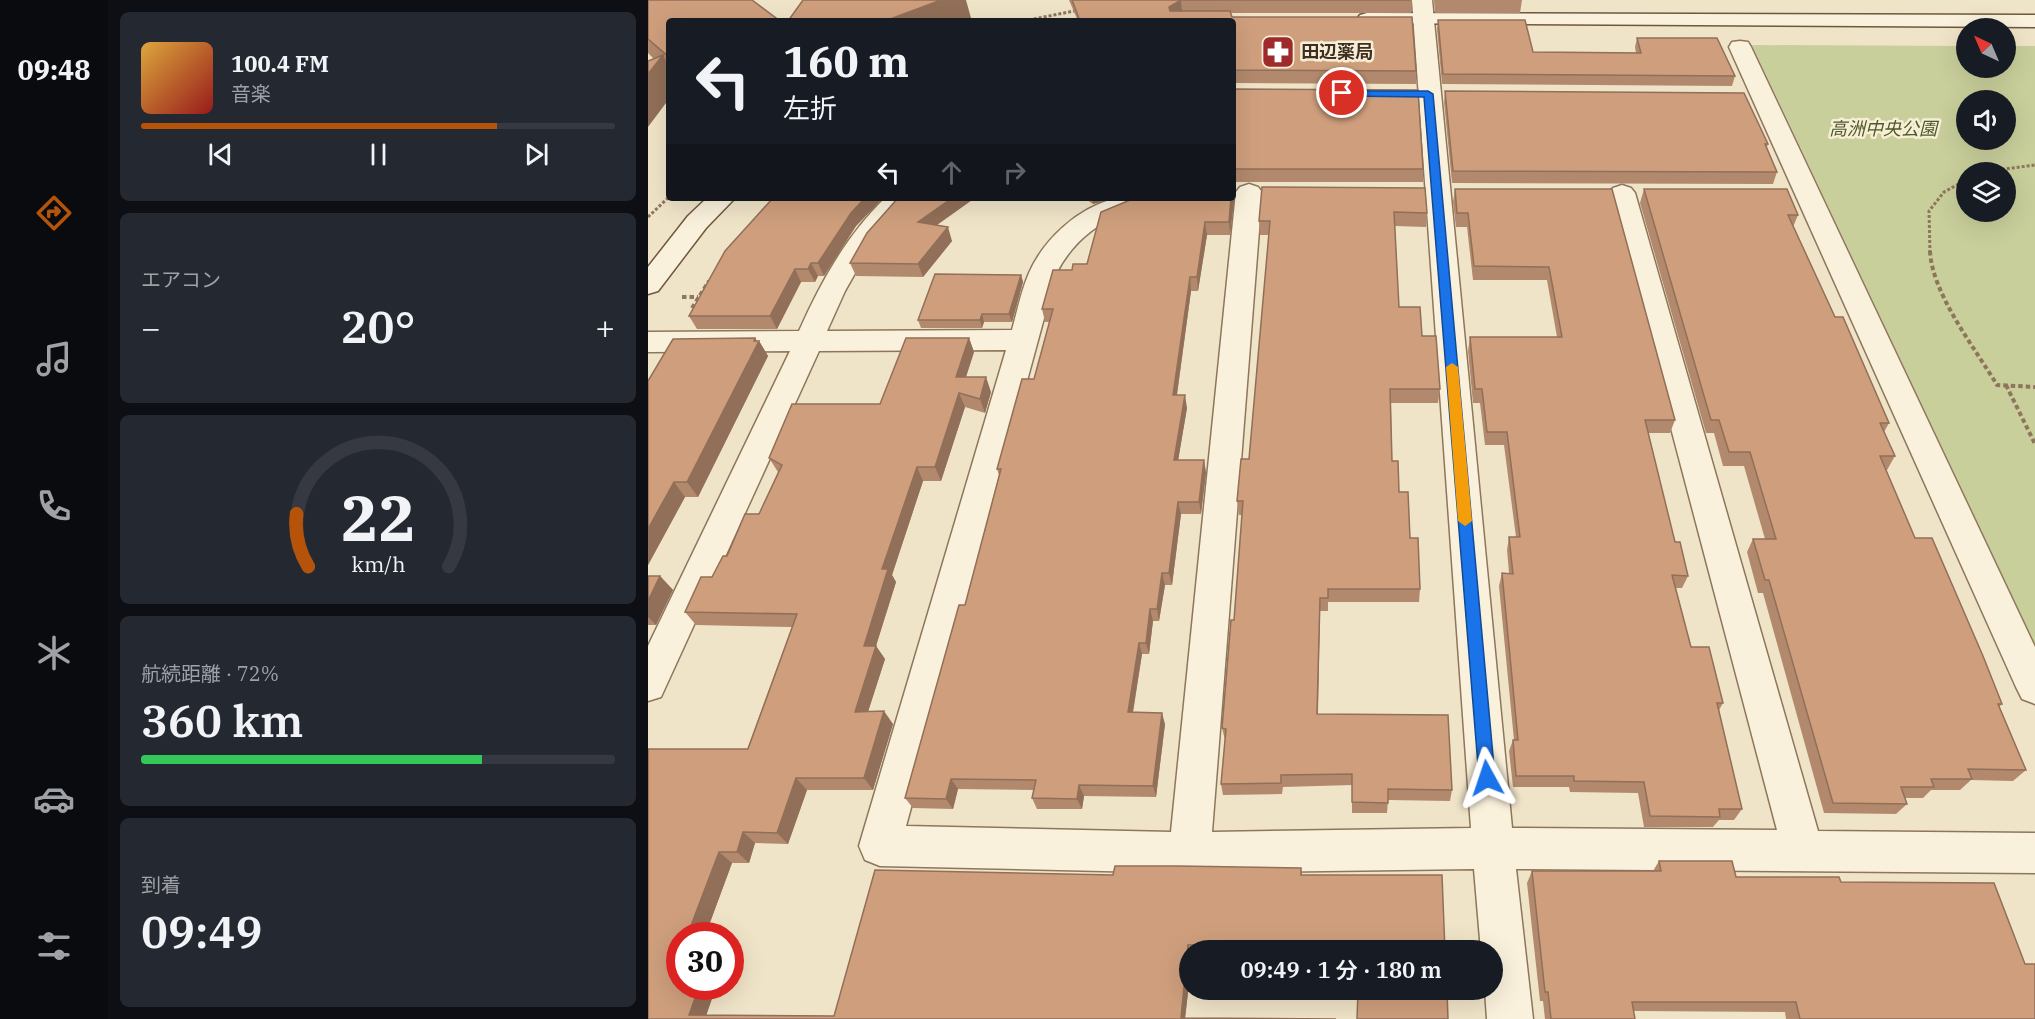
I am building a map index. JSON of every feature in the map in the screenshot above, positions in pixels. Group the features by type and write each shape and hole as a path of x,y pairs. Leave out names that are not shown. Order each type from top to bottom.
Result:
{"street":[{"path":"1827,0 1839,20"},
{"path":"1423,10 1493,848 1510,1019"},
{"path":"1343,20 1423,10 1839,20 2035,21"},
{"path":"1740,47 1750,95 2035,687"},
{"path":"1190,853 1252,192"},
{"path":"1622,193 1803,849"},
{"path":"648,285 697,222 719,201"},
{"path":"648,685 810,343 842,268 879,217 896,201"},
{"path":"1135,201 1086,222 1052,251 1042,274 880,846 1190,853 1493,848 1803,849 2035,853"},
{"path":"648,342 810,343 1024,340"}],"path":[{"path":"1040,18 1087,9"},
{"path":"2016,168 2035,165"},
{"path":"1956,185 1944,192 1929,211 1931,267 1954,315 1997,385 2035,387"},
{"path":"648,218 666,201"},
{"path":"679,342 687,328 684,321 711,277"},
{"path":"2006,385 2035,444"}],"green space":[{"name":"高洲中央公園","path":"1752,45 1956,46 1956,78 2016,78 2016,46 2035,46 2035,644"}],"building":[{"path":"648,0 752,0 776,18 666,18 666,54 648,39"},
{"path":"803,0 941,0 893,18 790,18"},
{"path":"1072,0 1181,0 1169,7 1170,11 1230,11 1232,17 1412,17 1416,71 1236,70 1236,18 1079,18"},
{"path":"1438,20 1525,20 1533,52 1641,53 1637,38 1717,38 1735,76 1443,74"},
{"path":"663,55 648,74 648,61"},
{"path":"1236,89 1418,90 1423,169 1236,169"},
{"path":"1445,91 1744,93 1768,144 1765,144 1777,172 1453,171"},
{"path":"1262,187 1425,188 1427,213 1394,212 1399,307 1420,307 1422,336 1436,336 1440,389 1390,389 1392,461 1398,461 1399,492 1408,492 1410,538 1418,538 1420,589 1328,589 1328,598 1320,598 1317,714 1448,715 1452,790 1388,789 1388,803 1352,802 1352,774 1281,775 1281,783 1221,784 1226,729 1222,728 1231,620 1234,620 1243,501 1237,501 1241,459 1249,459 1270,221 1259,221"},
{"path":"1455,189 1612,189 1675,420 1645,420 1675,542 1680,542 1688,576 1672,575 1691,647 1709,647 1723,703 1717,703 1742,809 1719,809 1720,817 1650,816 1644,782 1574,781 1574,776 1516,776 1513,740 1518,740 1502,573 1513,574 1509,537 1520,537 1507,432 1487,432 1482,389 1475,389 1470,337 1562,337 1549,267 1474,266 1468,213 1457,213"},
{"path":"1644,189 1787,189 1798,215 1788,215 1835,317 1843,317 1889,423 1880,423 1895,456 1880,456 1915,538 1932,538 1983,656 2002,704 1998,704 2026,770 1968,769 1972,779 1931,779 1934,787 1901,787 1907,804 1833,803 1769,580 1765,580 1753,539 1776,539 1750,452 1729,452 1719,420 1711,420"},
{"path":"770,201 862,201 851,213 818,263 811,263 808,269 795,269 770,316 689,316 725,251"},
{"path":"895,201 948,201 918,222 948,227 918,264 850,263 867,233"},
{"path":"1128,201 1231,201 1229,222 1205,222 1197,277 1190,277 1173,395 1185,395 1174,460 1204,460 1199,502 1178,502 1169,573 1162,573 1157,609 1150,609 1146,643 1139,643 1128,712 1162,713 1153,786 1079,785 1077,799 1032,798 1036,780 951,779 946,799 905,798 959,605 965,605 1001,469 997,469 1022,379 1034,379 1053,309 1042,309 1053,270 1072,270 1073,264 1087,264 1101,212"},
{"path":"935,274 1021,275 1009,314 982,314 980,320 918,320"},
{"path":"755,338 754,341 759,341 687,482 674,482 648,529 648,381 673,339"},
{"path":"906,338 969,338 956,377 986,377 980,399 959,393 935,467 917,467 882,569 888,569 864,646 876,646 855,712 884,711 864,778 796,778 777,833 743,832 737,852 719,852 692,922 666,922 666,1000 694,1000 689,1015 834,1016 875,870 1113,875 1115,866 1178,866 1301,868 1301,875 1442,875 1445,940 1179,940 1179,1000 1183,1000 1181,1018 1336,1019 648,1019 648,749 748,749 797,614 685,612 701,577 712,577 723,556 727,556 745,514 759,514 782,465 769,458 792,404 880,404"},
{"path":"648,576 660,576 648,601"},
{"path":"1659,861 1732,861 1736,877 1839,877 1841,882 1994,883 2025,964 2035,964 2035,1019 1800,1019 1796,1002 1632,1002 1635,1019 1551,1019 1548,992 1545,992 1532,871 1661,871"},
{"path":"1358,1000 1447,1000 1448,1019 1357,1019"}],"slow traffic":[{"path":"1452,367 1465,521"}],"place":[{"name":"田辺薬局","path":"1278,52"}],"route":[{"path":"1342,93 1428,94 1487,778"}]}
